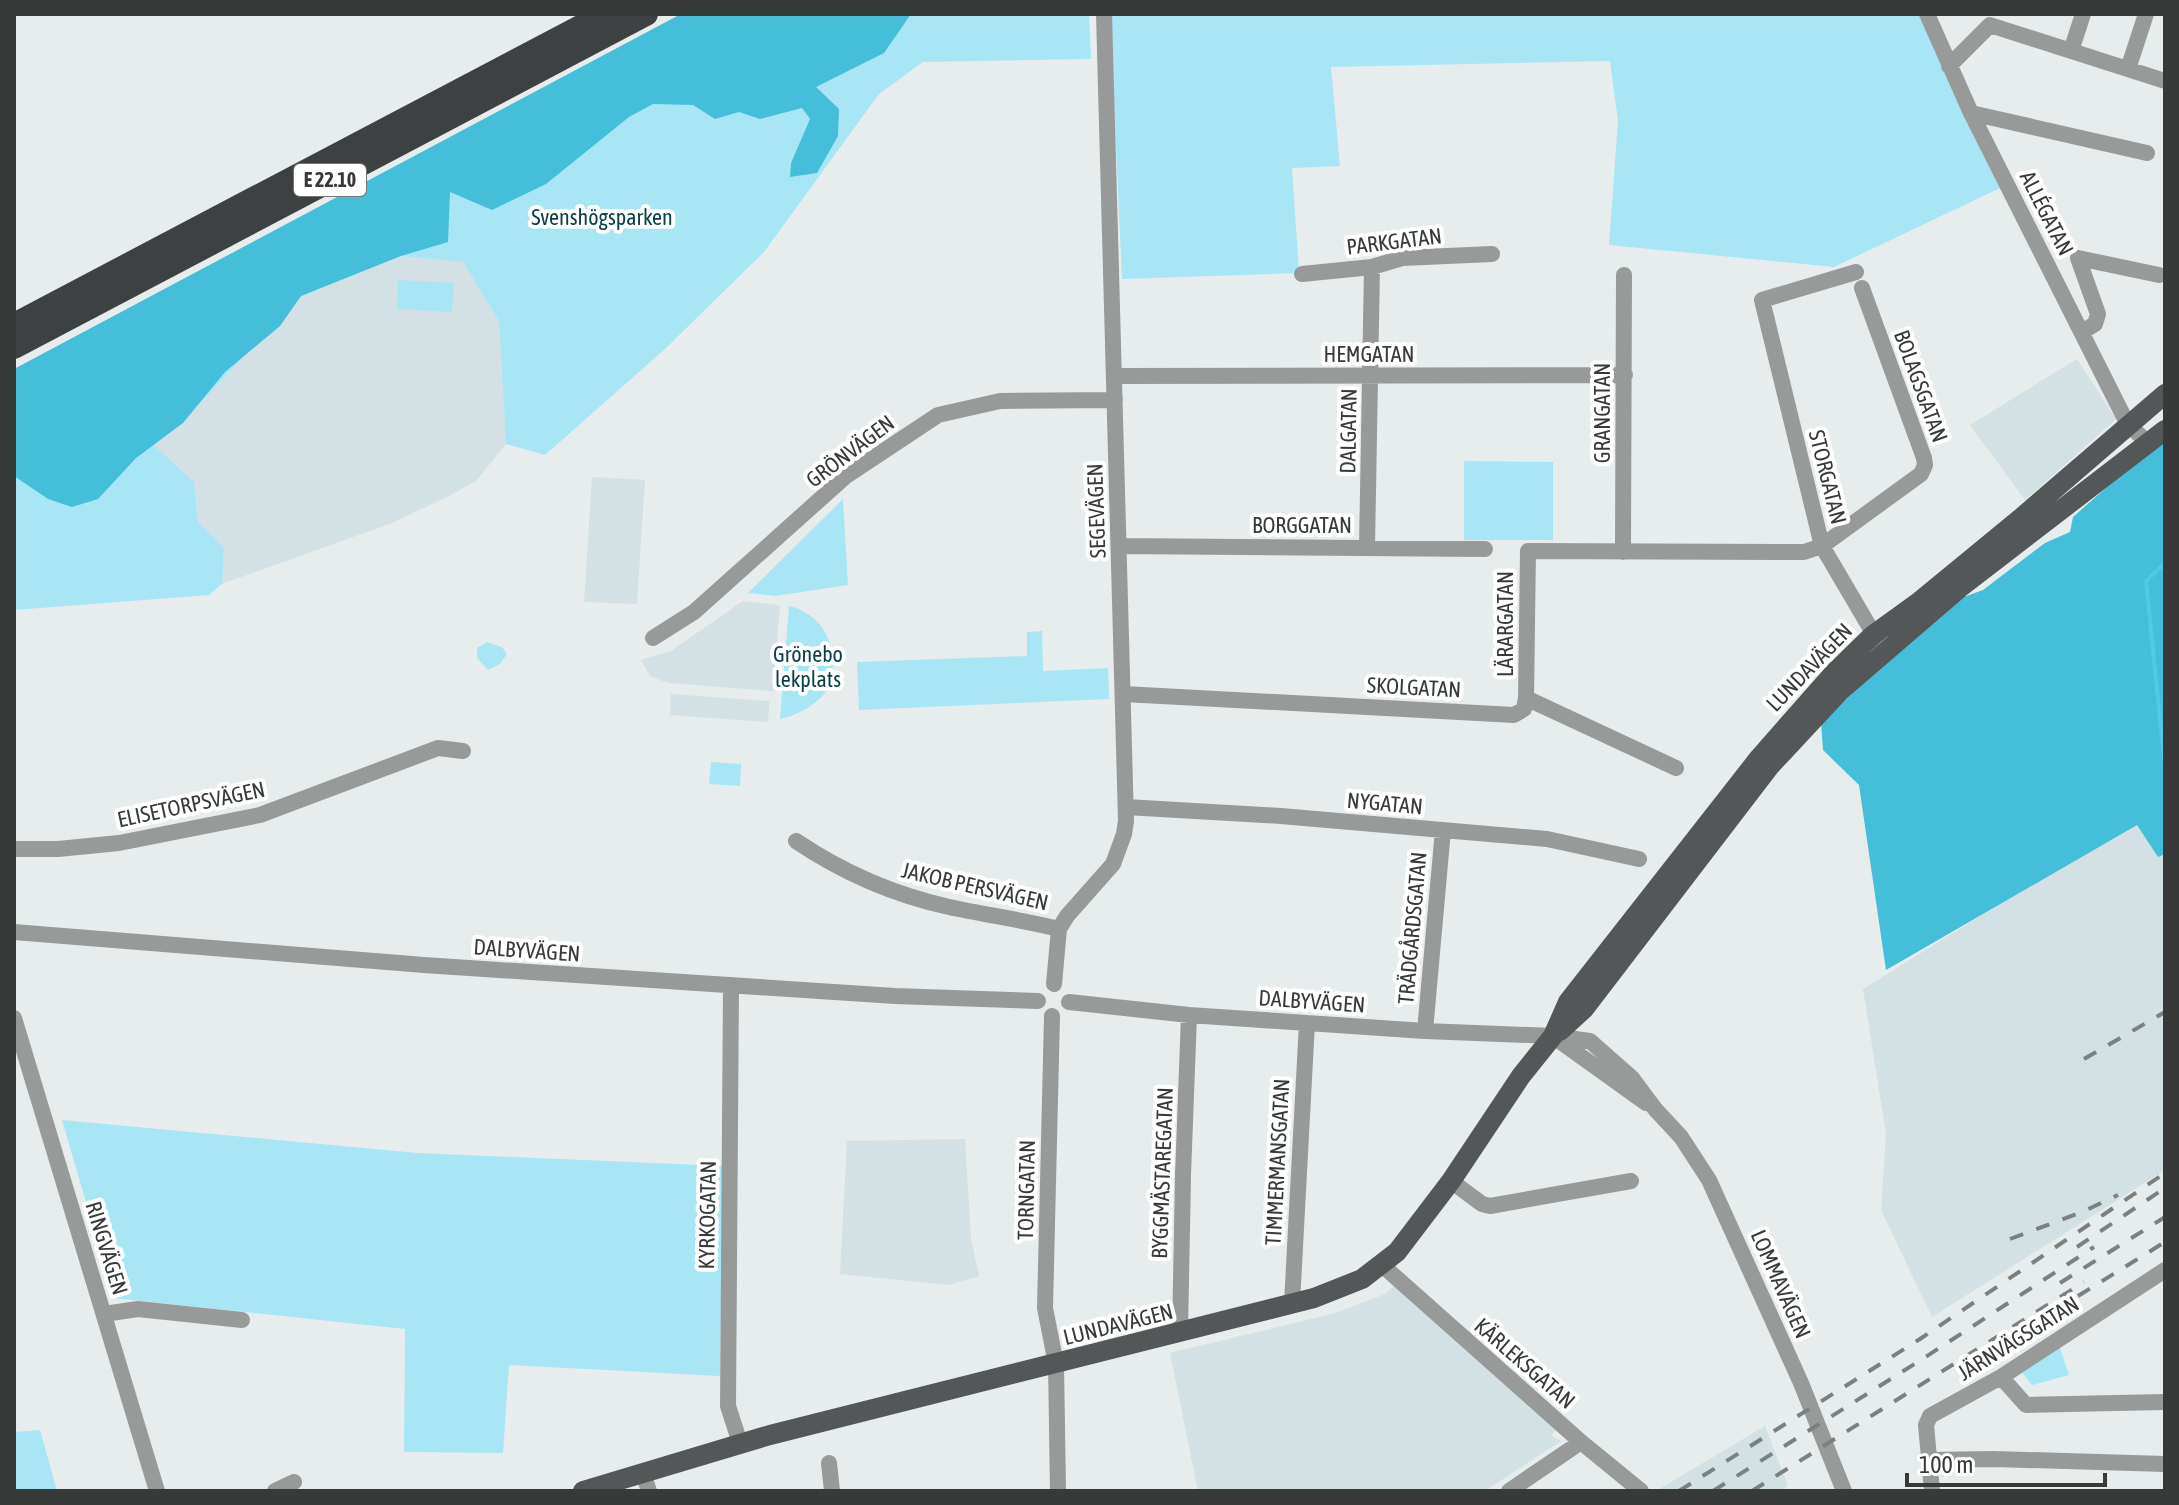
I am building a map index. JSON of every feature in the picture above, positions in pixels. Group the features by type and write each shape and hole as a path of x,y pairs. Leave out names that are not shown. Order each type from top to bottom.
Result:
{"highway":[{"name":"E 22.10","path":"14,325 605,14"},
{"name":"E 22.10","path":"14,347 646,14"}],"main road":[{"name":"LUNDAVÄGEN","path":"583,1491 646,1482 740,1443 1292,1303 1342,1288 1382,1265 1397,1252 1451,1181 1521,1076 1553,1036 1584,1009 1770,766 1840,691 1879,643 1920,601 2165,394"},
{"name":"LUNDAVÄGEN","path":"1879,643 1962,586 2165,430"}],"street":[{"name":"SEGEVÄGEN","path":"1059,929 1113,864 1124,834 1126,807 1104,14"},
{"name":"ALLÉGATAN","path":"1927,14 1971,113 2130,426 2148,443"},
{"path":"2071,51 2083,14"},
{"path":"2128,69 2146,14"},
{"path":"1949,66 1990,20 2071,51 2165,81"},
{"path":"1971,113 2147,153"},
{"name":"PARKGATAN","path":"1302,274 1372,267 1402,258 1492,254"},
{"name":"ALLÉGATAN","path":"2082,332 2095,324 2098,314 2078,258 2159,275"},
{"name":"DALGATAN","path":"1367,547 1372,267"},
{"name":"GRANGATAN","path":"1623,552 1624,275"},
{"name":"BOLAGSGATAN","path":"1762,300 1859,280 1925,465 1921,474 1822,546"},
{"name":"STORGATAN","path":"1762,300 1822,546 1879,643"},
{"name":"HEMGATAN","path":"1114,376 1625,375"},
{"name":"GRÖNVÄGEN","path":"653,638 694,612 846,476 938,415 986,403 1115,400"},
{"name":"BORGGATAN","path":"1119,546 1485,549"},
{"path":"1623,552 1804,552 1822,546"},
{"name":"LÄRARGATAN","path":"1526,698 1528,551 1623,552"},
{"name":"SKOLGATAN","path":"1124,694 1514,715 1524,709 1526,698"},
{"path":"1526,698 1676,768"},
{"name":"ELISETORPSVÄGEN","path":"14,849 58,849 119,843 221,824 263,814 438,748 463,751"},
{"name":"NYGATAN","path":"1126,807 1281,816 1547,839 1639,859"},
{"name":"TRÄDGÅRDSGATAN","path":"1425,1031 1443,830"},
{"name":"JAKOB PERSVÄGEN","path":"796,841 855,876 902,894 946,907 1059,929"},
{"path":"1054,984 1059,929"},
{"name":"DALBYVÄGEN","path":"14,932 339,959 911,996 1038,1001"},
{"path":"1054,984 1065,990 1069,1002 1063,1012 1052,1016 1045,1013 1038,1001 1042,989 1054,984"},
{"name":"KYRKOGATAN","path":"731,985 728,1406 740,1443"},
{"name":"DALBYVÄGEN","path":"1069,1002 1189,1015 1553,1036"},
{"name":"BYGGMÄSTAREGATAN","path":"1180,1333 1189,1015"},
{"name":"TORNGATAN","path":"1052,1016 1045,1317 1056,1364 1058,1491"},
{"name":"RINGVÄGEN","path":"14,1018 19,1055 104,1314 157,1491"},
{"name":"TIMMERMANSGATAN","path":"1292,1303 1307,1023"},
{"name":"LOMMAVÄGEN","path":"1553,1036 1590,1041 1632,1078 1685,1143 1717,1194 1801,1383 1844,1491"},
{"path":"1451,1181 1482,1204 1490,1206 1631,1181"},
{"name":"KÄRLEKSGATAN","path":"1382,1265 1581,1442 1641,1491"},
{"name":"JÄRNVÄGSGATAN","path":"1929,1460 1926,1425 1930,1416 2001,1377 2165,1270"},
{"path":"104,1314 138,1309 242,1320"},
{"path":"2001,1377 2026,1405 2165,1402"},
{"path":"1509,1491 1581,1442"},
{"path":"1932,1491 1929,1460 2165,1464"},
{"path":"829,1463 832,1491"},
{"path":"275,1491 294,1482"}],"shaded area":[{"path":"681,14 911,14 884,53 816,87 839,109 838,136 817,173 790,177 791,163 810,119 802,108 760,119 739,112 715,119 693,105 653,104 629,117 546,184 492,210 450,192 448,242 401,256 301,296 280,326 225,372 183,423 136,458 98,499 72,507 48,499 14,476 14,369"},
{"path":"398,256 463,262 499,321 506,444 476,481 449,496 392,523 222,584 224,548 198,522 194,482 154,445 204,399 298,298"},
{"path":"2077,359 2116,419 2025,500 1970,425"},
{"path":"2165,436 2165,854 2158,857 2137,825 1886,970 1859,785 1823,750 1821,722 1950,602 1983,590 2045,543 2070,532 2073,517"},
{"path":"592,477 645,480 637,604 584,602"},
{"path":"743,601 780,605 773,691 668,683 650,676 641,660 671,651"},
{"path":"671,694 769,701 768,722 670,715"},
{"path":"2136,819 2165,850 2165,1170 1932,1317 1881,1210 1886,1134 1863,989"},
{"path":"965,1139 971,1239 979,1276 949,1285 840,1274 847,1141"},
{"path":"1399,1281 1561,1424 1551,1435 1561,1441 1485,1491 1198,1491 1170,1353 1336,1313 1385,1294"},
{"path":"1765,1426 1788,1486 1781,1491 1656,1491"}],"green space":[{"name":"Svenshögsparken","path":"683,14 1089,14 1091,59 923,62 879,94 764,252 666,348 545,455 506,444 499,321 463,262 398,256 298,298 204,399 154,445 194,482 198,522 224,548 222,584 209,595 14,610 14,370"},
{"path":"1110,14 1920,14 2000,188 1834,267 1609,245 1618,121 1610,61 1331,67 1340,166 1292,168 1299,273 1122,279"},
{"path":"398,280 454,283 452,312 397,309"},
{"path":"1464,461 1553,462 1553,540 1464,540"},
{"path":"843,499 848,585 775,596 748,593"},
{"name":"Grönebo lekplats","path":"789,606 816,620 827,636 833,655 832,676 826,692 815,703 780,719"},
{"path":"1042,631 1043,671 1108,668 1109,699 859,710 857,662 1027,656 1027,632"},
{"path":"487,642 502,647 507,654 500,664 488,670 477,658 477,648"},
{"path":"711,762 741,764 740,786 709,784"},
{"path":"62,1120 417,1153 723,1166 720,1376 509,1365 503,1453 404,1452 405,1329 114,1298"},
{"path":"2059,1345 2069,1375 2032,1385 2020,1370"},
{"path":"40,1430 57,1491 14,1491 14,1432"}],"waterway":[{"path":"2165,563 2146,581 2165,768"}],"railway":[{"path":"2084,1059 2165,1012"},
{"path":"1679,1491 1920,1339 2165,1173"},
{"path":"2077,1247 2165,1188"},
{"path":"2010,1239 2118,1195"},
{"path":"2060,1283 2165,1217"},
{"path":"2078,1296 2165,1242"},
{"path":"1713,1491 2094,1247"},
{"path":"1752,1491 2084,1282"}]}
